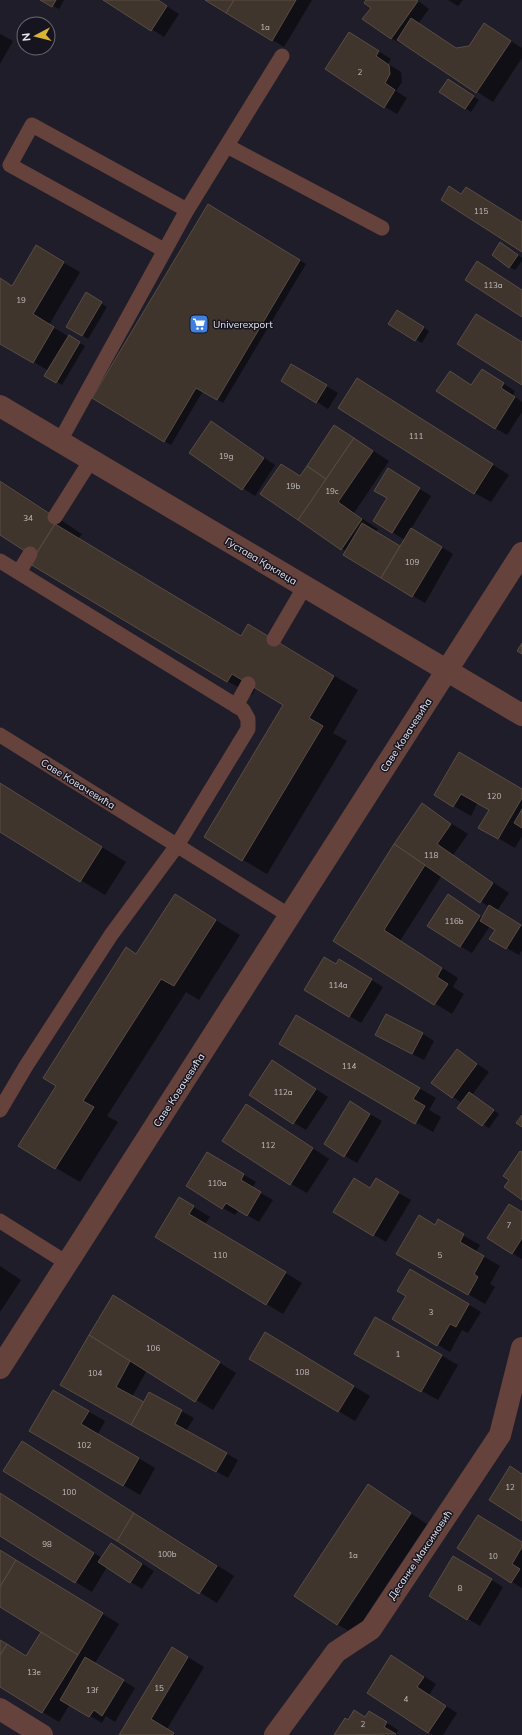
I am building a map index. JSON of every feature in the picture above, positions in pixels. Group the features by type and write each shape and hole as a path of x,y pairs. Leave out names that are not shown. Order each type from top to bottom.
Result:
{"street":[{"name":"Густава Крклеца","path":"0,406 522,715"},
{"name":"Саве Ковачевића","path":"0,1368 522,553"},
{"name":"Десанке Максимовић","path":"275,1735 336,1652 370,1629 500,1435 522,1348"},
{"path":"0,1709 42,1735"}],"lane":[{"path":"60,442 187,210 282,56"},
{"path":"164,250 10,165 32,125 187,210"},
{"path":"227,146 382,228"},
{"path":"54,517 91,460"},
{"path":"19,572 30,554"},
{"path":"0,561 243,710 248,719 248,729 176,847 111,935 26,1066 0,1110"},
{"path":"274,639 305,586"},
{"path":"236,706 248,684"},
{"name":"Саве Ковачевића","path":"0,735 176,847 290,916"},
{"path":"0,1221 67,1264"}],"building":[{"path":"40,0 56,0 52,7"},
{"path":"103,0 158,0 167,6 151,31"},
{"path":"205,0 234,0 226,13"},
{"path":"234,0 296,0 272,41 226,13"},
{"path":"366,0 418,1 391,39 362,19 371,8 364,3"},
{"path":"411,18 456,48 469,46 484,23 511,41 476,93 397,40"},
{"path":"349,32 379,51 376,56 389,65 390,74 385,83 395,90 384,108 325,69"},
{"path":"448,79 474,96 465,109 439,92"},
{"path":"449,186 461,194 466,187 522,222 522,252 441,200"},
{"name":"Univerexport","path":"208,204 300,260 217,400 196,388 164,442 92,398"},
{"path":"500,242 518,255 509,268 492,255"},
{"path":"36,245 64,262 33,314 54,327 33,363 0,344 0,278 12,286"},
{"path":"477,261 522,290 522,317 465,280"},
{"path":"86,292 102,302 82,336 66,327"},
{"path":"397,310 424,327 415,341 388,324"},
{"path":"476,314 522,342 522,385 457,344"},
{"path":"69,335 80,342 56,383 44,376"},
{"path":"291,364 327,385 316,403 281,381"},
{"path":"482,369 504,383 501,388 515,397 495,429 436,391 450,371 471,385"},
{"path":"357,378 493,464 474,494 338,408"},
{"path":"211,421 264,458 242,490 189,453"},
{"path":"334,425 354,438 326,479 307,466"},
{"path":"354,438 373,451 338,502 362,519 341,550 298,520"},
{"path":"281,464 300,476 307,466 326,479 298,520 260,494"},
{"path":"388,468 420,488 392,533 373,521 387,498 374,491"},
{"path":"0,481 58,519 34,557 0,535"},
{"path":"362,523 400,546 381,578 343,555"},
{"path":"55,524 241,636 248,624 334,676 309,718 323,726 242,861 204,837 283,705 232,674 227,682 30,564"},
{"path":"411,528 442,547 412,597 381,578"},
{"path":"522,643 522,654 517,651"},
{"path":"459,752 522,789 522,798 498,839 478,828 489,810 461,794 453,807 434,795"},
{"path":"0,783 102,847 80,882 0,832"},
{"path":"422,803 451,824 437,844 493,883 480,903 394,844"},
{"path":"522,809 522,828 514,823"},
{"path":"394,844 425,865 384,930 442,968 437,977 448,984 434,1005 333,941"},
{"path":"175,894 216,920 174,986 161,979 83,1101 94,1107 55,1169 18,1146 56,1086 43,1078 126,947 136,954"},
{"path":"448,894 480,916 460,947 427,926"},
{"path":"489,905 521,925 506,949 489,939 495,930 480,921"},
{"path":"324,957 336,964 339,959 372,979 349,1017 304,990"},
{"path":"386,1014 423,1033 412,1054 375,1035"},
{"path":"296,1015 420,1088 413,1099 425,1106 415,1124 279,1044"},
{"path":"457,1049 477,1064 452,1098 431,1083"},
{"path":"272,1060 316,1089 293,1124 249,1095"},
{"path":"469,1092 494,1110 482,1126 457,1108"},
{"path":"350,1101 370,1114 344,1157 324,1144"},
{"path":"246,1104 313,1148 290,1185 222,1141"},
{"path":"522,1115 522,1127 516,1123"},
{"path":"520,1151 522,1152 522,1200 504,1187 509,1180 503,1176"},
{"path":"207,1152 244,1174 241,1180 261,1192 247,1216 226,1203 222,1209 186,1186"},
{"path":"354,1178 370,1188 376,1178 399,1192 373,1236 333,1212"},
{"path":"179,1197 194,1206 189,1214 286,1272 266,1305 155,1237"},
{"path":"509,1204 522,1212 522,1238 512,1254 487,1238"},
{"path":"419,1215 435,1225 438,1219 464,1234 460,1242 484,1256 474,1274 478,1277 468,1295 396,1254"},
{"path":"410,1269 469,1304 456,1327 450,1324 437,1346 392,1319 406,1296 397,1291"},
{"path":"113,1295 220,1362 195,1402 89,1335"},
{"path":"375,1317 442,1355 421,1392 354,1354"},
{"path":"265,1332 354,1386 338,1412 249,1359"},
{"path":"89,1335 130,1361 116,1387 144,1402 131,1425 60,1385"},
{"path":"53,1390 89,1411 81,1424 139,1458 123,1486 29,1431"},
{"path":"149,1392 182,1410 175,1424 227,1453 216,1472 131,1425"},
{"path":"22,1441 134,1513 117,1541 3,1471"},
{"path":"510,1466 522,1474 522,1521 489,1500"},
{"path":"368,1484 411,1513 337,1625 294,1596"},
{"path":"0,1493 94,1553 75,1583 0,1536"},
{"path":"134,1513 217,1566 199,1594 117,1541"},
{"path":"478,1515 522,1542 522,1547 512,1564 520,1569 511,1583 457,1548"},
{"path":"111,1543 142,1564 130,1583 98,1562"},
{"path":"0,1550 16,1560 0,1587"},
{"path":"453,1556 492,1579 467,1620 429,1596"},
{"path":"16,1560 103,1613 78,1655 0,1607 0,1587"},
{"path":"41,1632 78,1655 42,1713 0,1687 0,1655 7,1644 26,1656"},
{"path":"0,1640 7,1644 0,1655"},
{"path":"172,1647 188,1657 151,1719 174,1733 173,1735 119,1735"},
{"path":"391,1655 424,1677 417,1687 446,1706 428,1733 367,1693"},
{"path":"85,1657 124,1680 102,1716 94,1710 89,1717 60,1700"},
{"path":"354,1710 365,1717 369,1711 387,1722 384,1727 396,1734 334,1735 345,1718 348,1720"}],"place":[{"name":"Univerexport","path":"199,324"}]}
